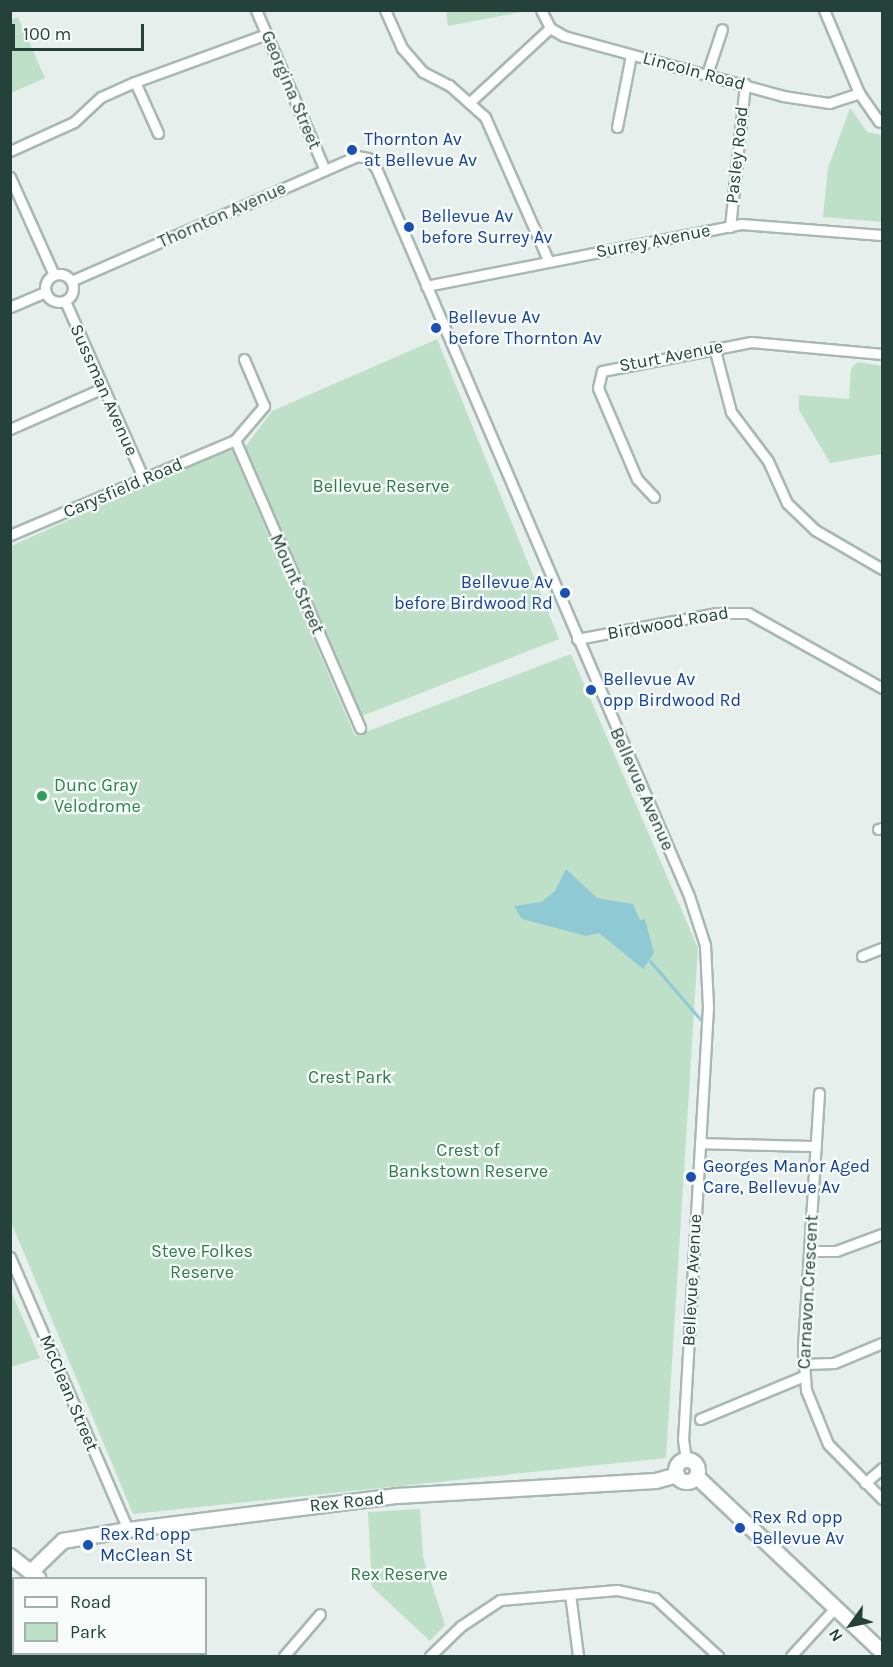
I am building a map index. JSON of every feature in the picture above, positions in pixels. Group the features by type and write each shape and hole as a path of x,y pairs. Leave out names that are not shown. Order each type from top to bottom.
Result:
{"street":[{"name":"Georgina Street","path":"256,10 325,170"},
{"path":"385,10 402,48 423,72 470,102 485,117 548,260"},
{"path":"470,102 550,28 541,10"},
{"path":"824,10 859,93 879,122"},
{"name":"Lincoln Road","path":"550,28 631,55 708,71 745,84 829,103 859,93"},
{"path":"708,71 722,29"},
{"path":"10,151 74,122 102,97 135,82 267,34"},
{"path":"617,127 631,55"},
{"path":"135,82 158,133"},
{"name":"Pasley Road","path":"730,227 745,84"},
{"name":"Thornton Avenue","path":"71,281 360,156 372,161"},
{"name":"Bellevue Avenue","path":"372,161 689,896 705,945 708,1006 683,1439 686,1460"},
{"path":"10,177 54,275 71,281 73,290 65,301 51,299 45,292"},
{"name":"Surrey Avenue","path":"426,286 548,260 730,227 762,224 882,235"},
{"path":"10,307 45,292 54,275"},
{"name":"Sussman Avenue","path":"65,301 144,479"},
{"name":"Sturt Avenue","path":"654,497 633,472 598,388 598,376 610,367 714,347 787,342 882,354"},
{"path":"714,347 731,411 768,461 787,503 815,530 882,569"},
{"path":"235,440 264,406 244,359"},
{"path":"10,429 103,388"},
{"name":"Carysfield Road","path":"10,535 235,440"},
{"name":"Mount Street","path":"235,440 360,728"},
{"name":"Birdwood Road","path":"577,639 716,613 748,613 882,688"},
{"path":"862,956 882,948"},
{"name":"Carnavon Crescent","path":"819,1093 804,1376 821,1432 882,1499"},
{"path":"700,1143 816,1146"},
{"path":"809,1251 837,1251 882,1234"},
{"name":"McClean Street","path":"10,1257 128,1530"},
{"path":"803,1364 834,1363 882,1343"},
{"path":"700,1419 804,1376"},
{"path":"677,1475 686,1460 698,1467 697,1477 882,1652"},
{"path":"866,1483 882,1468"},
{"name":"Rex Road","path":"34,1575 63,1541 128,1530 397,1496 656,1481 677,1475 688,1482 697,1477"},
{"path":"10,1556 34,1575"},
{"path":"430,1656 460,1626 500,1600 617,1590 654,1598 718,1656"},
{"path":"570,1594 578,1656"},
{"path":"790,1656 835,1608"},
{"path":"284,1656 321,1614"}],"green space":[{"path":"527,10 448,26 446,11"},
{"path":"18,17 45,78 11,93 11,20"},
{"path":"850,108 867,132 882,135 882,222 823,217 828,168"},
{"name":"Bellevue Reserve","path":"437,339 559,639 362,716 245,447 272,411"},
{"path":"858,362 882,366 882,454 830,463 799,410 799,395 849,399 851,368"},
{"name":"Crest Park","path":"231,448 355,736 571,654 698,948 666,1458 133,1514 11,1222 11,546"},
{"path":"11,1291 40,1358 10,1367"},
{"name":"Rex Reserve","path":"420,1509 423,1557 445,1625 430,1641 372,1587 368,1512"}],"water":[{"path":"566,869 597,898 633,904 640,920 645,919 654,953 643,969 599,933 586,936 522,919 514,906 541,902 555,891"}],"waterway":[{"path":"650,961 700,1019"}],"place":[{"name":"Thornton Av at Bellevue Av","path":"352,150"},
{"name":"Bellevue Av before Surrey Av","path":"409,227"},
{"name":"Bellevue Av before Thornton Av","path":"436,328"},
{"name":"Bellevue Av before Birdwood Rd","path":"565,593"},
{"name":"Bellevue Av opp Birdwood Rd","path":"591,690"},
{"name":"Dunc Gray Velodrome","path":"42,796"},
{"name":"Georges Manor Aged Care, Bellevue Av","path":"691,1177"},
{"name":"Rex Rd opp Bellevue Av","path":"740,1528"},
{"name":"Rex Rd opp McClean St","path":"88,1545"}],"park label":[{"name":"Crest of Bankstown Reserve","path":"468,1161"},
{"name":"Steve Folkes Reserve","path":"202,1262"}]}
